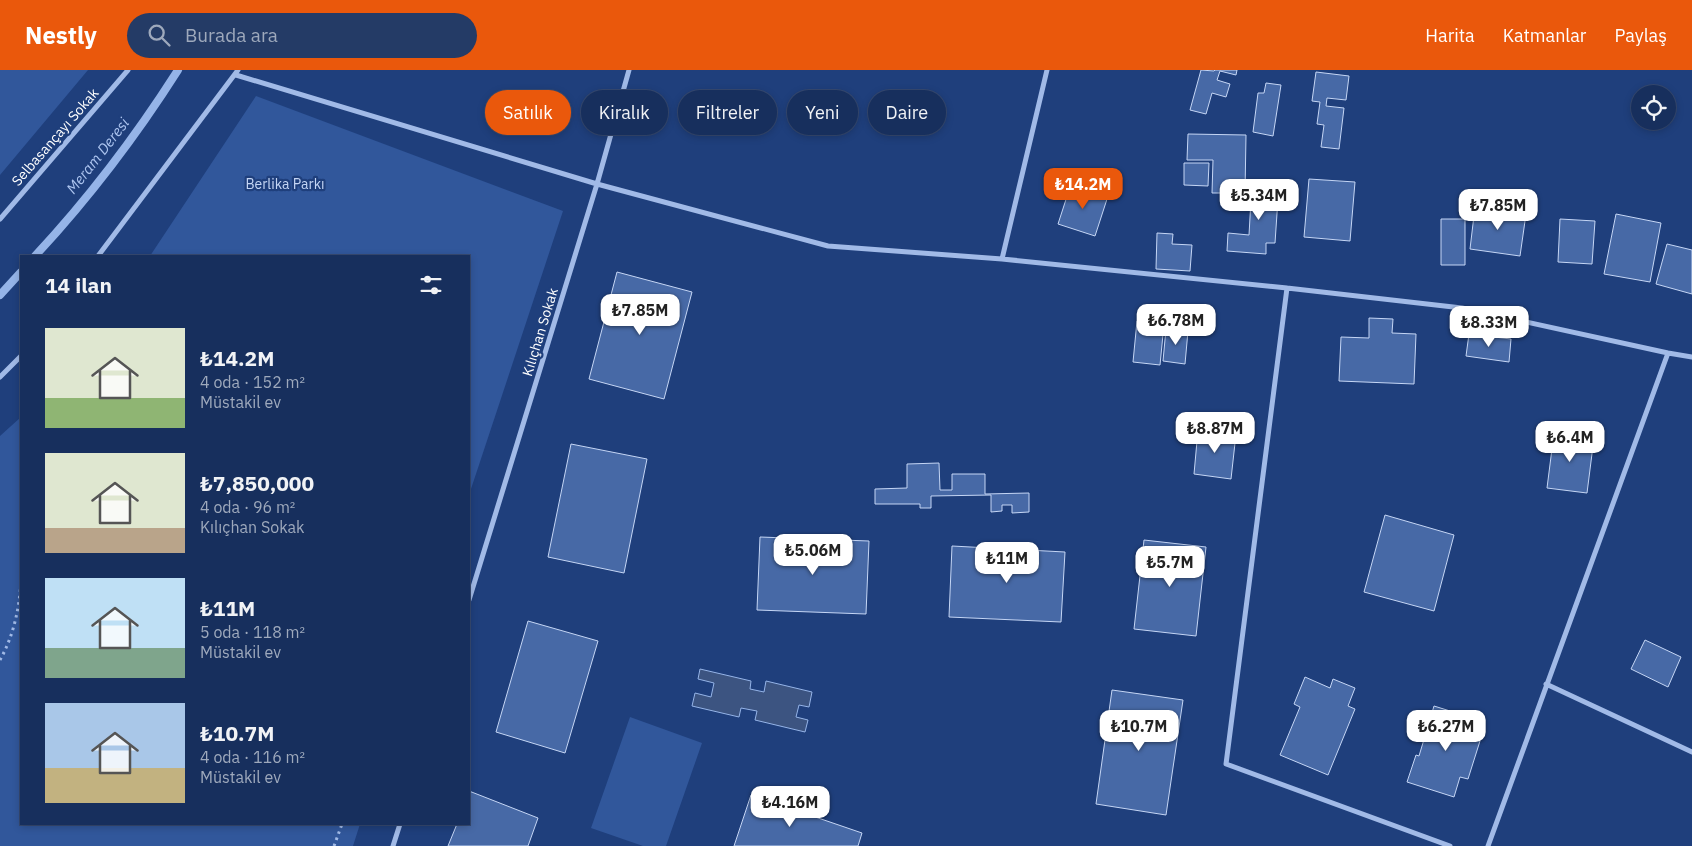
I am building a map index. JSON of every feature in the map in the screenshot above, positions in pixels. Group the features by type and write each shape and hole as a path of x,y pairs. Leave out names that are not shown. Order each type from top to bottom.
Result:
{"street":[{"name":"Selbasançayı Sokak","path":"0,219 128,70"},
{"name":"Kılıçhan Sokak","path":"470,597 597,184 629,70"},
{"path":"1002,259 1047,70"},
{"path":"99,255 237,72 597,184 828,246 1002,259 1462,308 1692,357"},
{"path":"1288,288 1226,764 1450,846"},
{"path":"1488,846 1668,353"},
{"path":"0,377 20,357"},
{"path":"1546,684 1692,752"},
{"path":"393,846 400,825"}],"path":[{"path":"0,660 8,645 20,597"},
{"path":"334,846 342,825"}],"green space":[{"path":"0,70 88,70 0,175"},
{"name":"Berlika Parkı","path":"256,96 563,211 470,492 470,255 151,255"},
{"path":"20,418 20,825 360,825 353,846 0,846 0,436"},
{"path":"630,717 702,743 666,846 643,846 591,828"}],"shaded area":[{"path":"700,669 751,681 750,689 764,692 766,681 812,692 809,707 799,705 796,717 808,720 805,732 755,720 757,711 741,708 739,717 692,706 695,693 711,697 714,683 698,679"}],"building":[{"path":"1201,70 1237,70 1236,75 1220,71 1217,80 1230,84 1226,97 1212,93 1206,114 1190,110"},
{"path":"1316,72 1349,76 1346,100 1327,98 1326,106 1344,108 1339,149 1321,147 1324,125 1317,124 1320,102 1312,101"},
{"path":"1266,83 1281,85 1273,136 1253,132 1258,93 1264,93"},
{"path":"1188,134 1246,135 1245,193 1212,193 1213,160 1187,160"},
{"path":"1184,163 1209,163 1208,186 1184,185"},
{"path":"1309,179 1355,182 1350,241 1304,237"},
{"path":"1252,182 1279,184 1275,243 1266,243 1266,254 1227,251 1228,233 1249,235"},
{"path":"1071,184 1108,196 1095,236 1058,224"},
{"path":"1475,207 1526,214 1520,256 1470,249"},
{"path":"1616,214 1661,223 1650,282 1604,274"},
{"path":"1441,219 1465,219 1465,265 1441,265"},
{"path":"1560,219 1595,221 1592,264 1558,262"},
{"path":"1157,233 1173,234 1172,244 1192,245 1190,271 1156,269"},
{"path":"1667,244 1692,250 1692,294 1656,284"},
{"path":"617,272 692,292 664,399 589,379"},
{"path":"1369,318 1393,319 1392,333 1416,334 1414,384 1339,381 1341,337 1369,338"},
{"path":"1137,321 1164,324 1160,365 1133,362"},
{"path":"1166,329 1188,331 1185,364 1163,361"},
{"path":"1469,334 1511,339 1509,362 1466,356"},
{"path":"1198,430 1236,434 1231,479 1194,474"},
{"path":"1554,433 1594,438 1587,493 1547,488"},
{"path":"571,444 647,459 624,573 548,557"},
{"path":"939,463 940,490 952,490 952,474 985,474 985,494 1029,493 1029,512 1012,513 1012,505 1002,505 1002,511 991,512 991,495 931,496 931,508 920,508 920,504 875,504 875,489 907,488 907,464"},
{"path":"1385,515 1454,535 1434,611 1364,592"},
{"path":"760,537 869,541 866,614 757,610"},
{"path":"1144,540 1206,547 1196,636 1134,629"},
{"path":"952,546 1065,552 1061,622 949,617"},
{"path":"528,621 598,641 565,753 496,732"},
{"path":"1645,640 1681,657 1668,687 1631,669"},
{"path":"1305,677 1330,688 1333,679 1355,688 1348,706 1355,709 1328,775 1280,755 1300,707 1294,704"},
{"path":"1112,690 1183,700 1166,815 1096,804"},
{"path":"1434,706 1479,720 1474,739 1480,741 1468,779 1460,777 1454,797 1407,782 1416,755 1419,756"},
{"path":"470,791 538,818 528,846 448,846 457,825 470,825"},
{"path":"751,795 862,833 858,846 734,846"}],"waterway":[{"name":"Meram Deresi","path":"36,255 111,166 178,70"},
{"name":"Meram Deresi","path":"0,295 20,273"}]}
